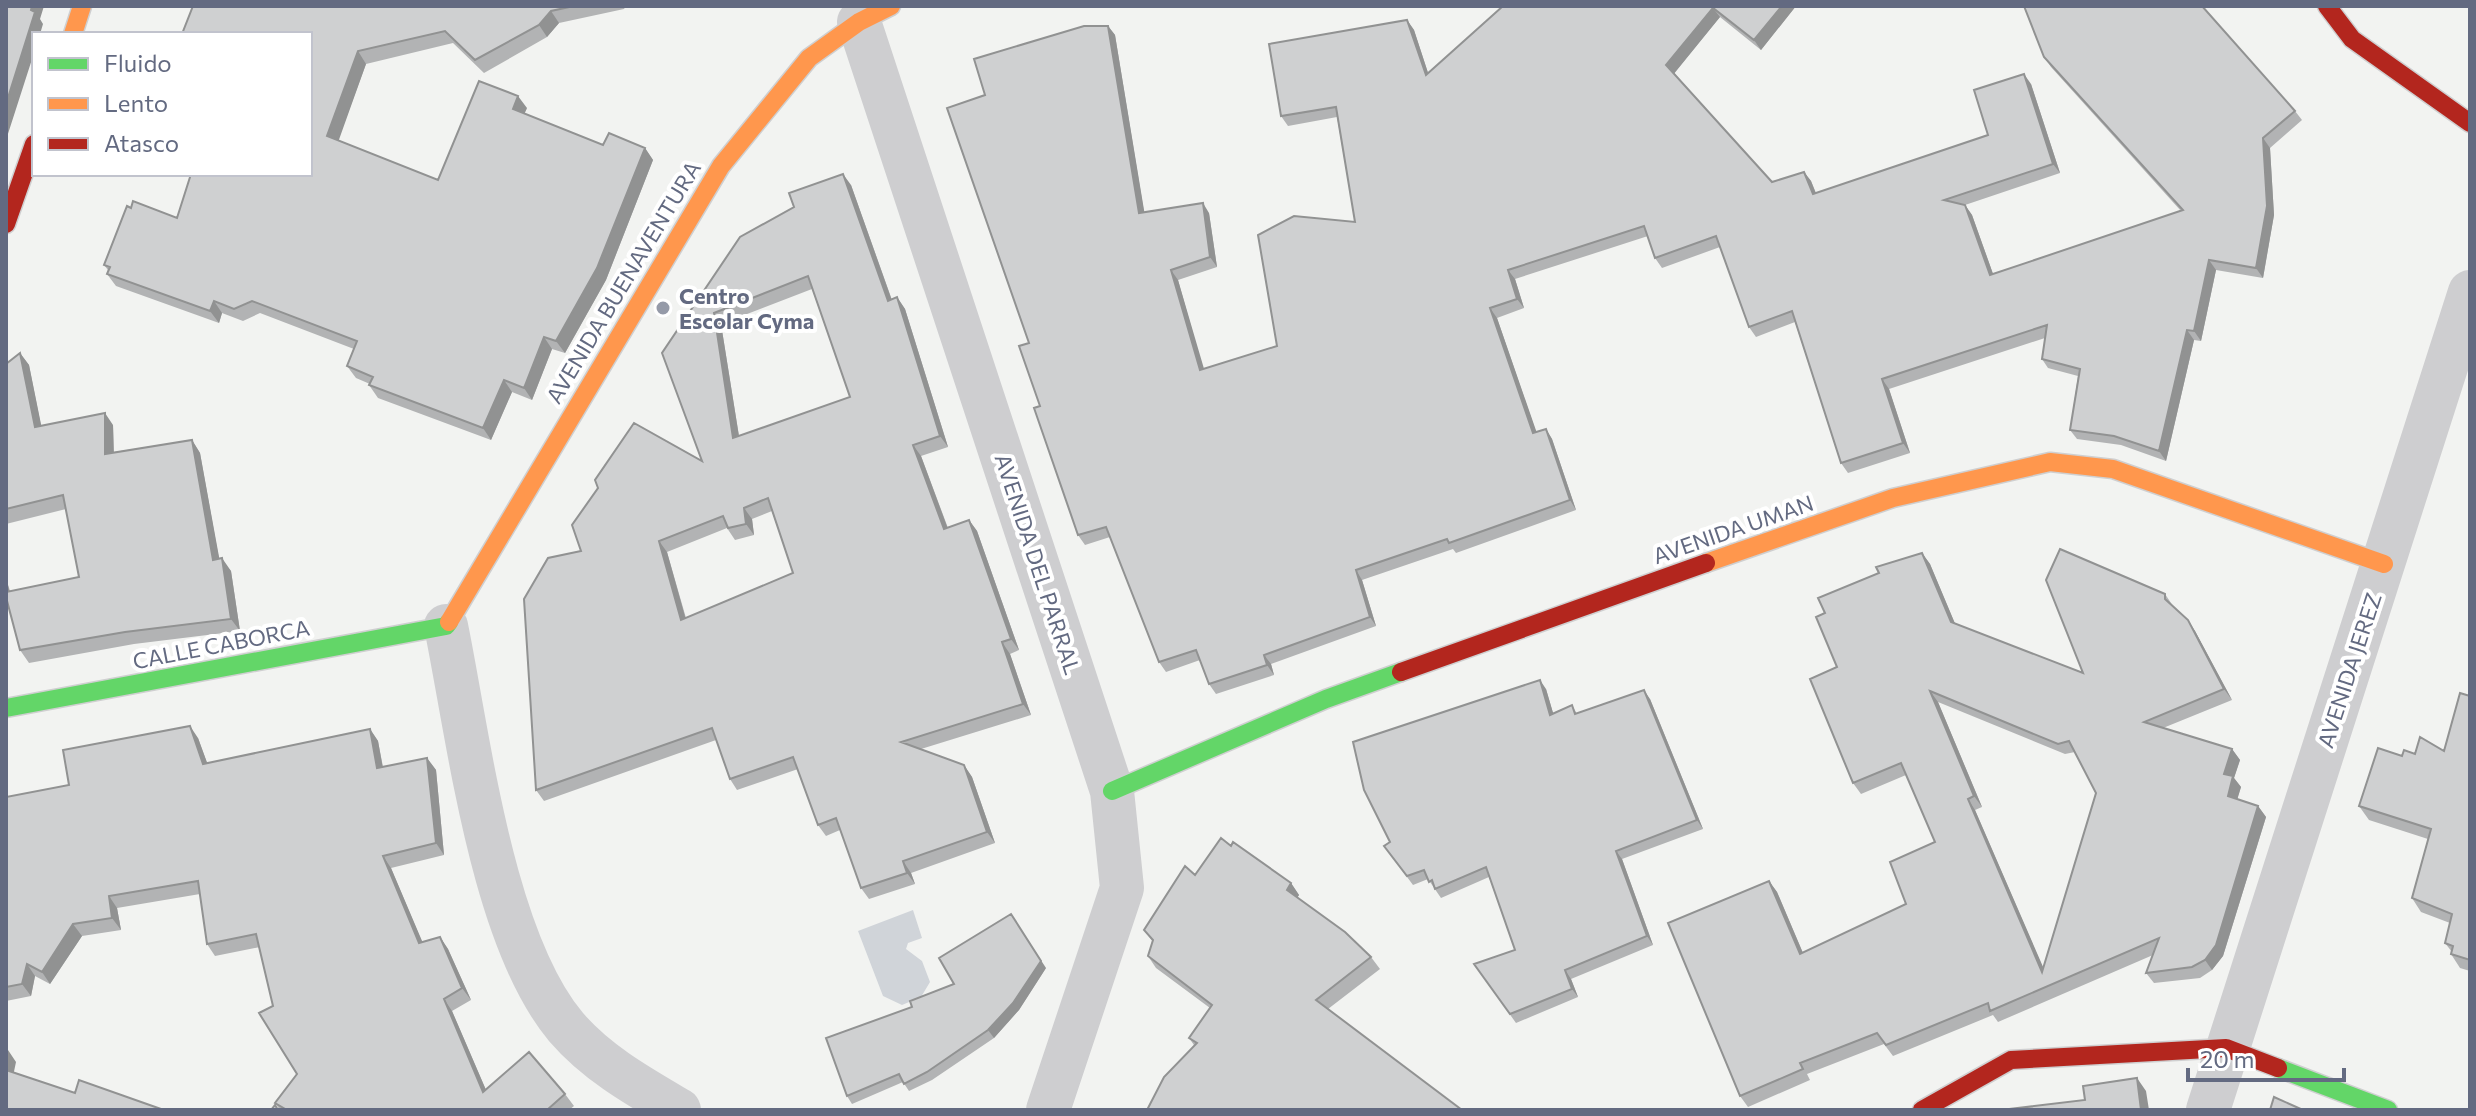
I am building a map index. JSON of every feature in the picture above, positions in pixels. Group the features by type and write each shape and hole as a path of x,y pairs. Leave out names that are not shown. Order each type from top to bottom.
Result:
{"street":[{"path":"74,32 82,6"},
{"path":"2327,6 2352,39 2470,123"},
{"name":"AVENIDA BUENAVENTURA","path":"446,626 721,166 809,58 875,14"},
{"name":"AVENIDA DEL PARRAL","path":"875,14 1112,791 1122,888 1048,1110"},
{"path":"6,224 32,150"},
{"name":"AVENIDA JEREZ","path":"2208,1110 2470,292"},
{"name":"AVENIDA UMAN","path":"1112,791 1326,699 1607,598 1893,498 2050,462 2113,469 2384,564"},
{"path":"446,626 495,868 525,958 566,1026 619,1075 679,1110"},
{"name":"CALLE CABORCA","path":"6,708 446,626"},
{"path":"1922,1110 2011,1060 2226,1048 2388,1110"}],"shaded area":[{"path":"913,910 922,938 908,943 906,949 922,961 930,982 921,997 902,1005 883,996 858,931"}],"building":[{"path":"6,6 32,6 31,10 35,12 6,104"},
{"path":"193,6 574,6 551,11 539,25 475,60 445,31 358,51 327,136 438,180 479,81 518,96 513,109 603,145 609,133 645,148 597,268 556,341 544,337 524,388 504,380 483,428 369,385 373,377 347,366 357,341 252,301 234,309 214,301 210,311 107,274 110,267 104,265 127,206 131,208 133,201 177,218 190,176 312,176 312,32 183,32"},
{"path":"1503,6 1782,6 1754,40 1713,8 1666,65 1772,182 1804,172 1813,194 1988,135 1974,90 2024,74 2053,164 1944,200 1965,205 1990,275 2183,210 2044,57 2024,6 2202,6 2295,111 2263,138 2267,206 2256,268 2209,260 2194,331 2187,330 2159,451 2114,436 2070,430 2080,369 2042,359 2047,325 1882,379 1903,443 1841,463 1792,311 1749,327 1716,236 1655,258 1644,226 1508,270 1517,299 1490,308 1533,433 1546,429 1570,500 1449,543 1447,539 1356,570 1370,617 1264,655 1267,665 1209,684 1196,650 1159,662 1106,527 1078,535 1034,408 1040,406 1019,346 1029,343 947,108 985,95 974,59 1084,26 1108,26 1139,213 1203,203 1210,257 1171,270 1200,370 1277,346 1258,235 1294,216 1355,222 1336,107 1281,116 1269,44 1407,20 1426,75"},
{"path":"843,174 888,301 897,297 940,436 913,445 944,529 969,520 1011,639 1002,642 1023,704 901,742 964,765 987,832 903,861 907,873 861,888 836,818 818,825 793,757 730,779 712,728 536,790 524,599 548,558 581,551 572,525 598,488 595,480 634,423 702,461 662,353 740,237 794,207 789,193","holes":["808,276 850,397 733,438 714,313","768,498 793,573 681,620 659,541 723,516 728,528 746,524 744,508"]},
{"path":"20,353 35,427 105,413 105,454 192,440 213,560 222,558 231,619 125,632 20,650 6,592 79,577 63,495 6,509 6,364"},
{"path":"2060,549 2165,594 2165,599 2188,620 2224,689 2144,722 2232,749 2224,774 2233,776 2228,796 2258,806 2216,945 2205,960 2192,967 2146,973 2159,938 1990,1011 1988,1003 1886,1045 1877,1033 1800,1063 1803,1069 1740,1096 1668,923 1769,881 1800,954 1906,904 1890,862 1935,842 1901,763 1853,783 1810,679 1837,667 1816,617 1825,613 1818,598 1879,573 1876,567 1922,553 1951,622 2083,673 2046,580","holes":["1930,691 2058,744 2069,741 2096,793 2042,972 1968,799 1974,796"]},
{"path":"1540,680 1550,715 1572,705 1575,714 1644,690 1697,820 1616,851 1647,936 1565,970 1572,989 1510,1014 1474,964 1515,950 1486,867 1435,889 1424,870 1407,876 1384,846 1390,842 1364,790 1353,742"},
{"path":"2460,693 2470,696 2470,960 2451,954 2453,946 2445,943 2452,914 2412,898 2431,829 2359,806 2378,748 2402,756 2404,750 2415,754 2420,737 2444,751"},
{"path":"190,726 203,764 370,729 377,768 427,758 436,843 383,856 419,943 440,937 462,988 444,999 483,1092 529,1052 565,1094 547,1110 287,1110 275,1103 297,1074 259,1013 273,1006 256,934 207,944 198,881 109,896 112,918 73,924 42,972 27,964 22,984 6,987 6,797 69,785 63,750"},
{"path":"1221,838 1231,846 1233,842 1291,883 1287,890 1345,932 1371,957 1316,1000 1462,1110 1147,1110 1164,1077 1197,1043 1189,1038 1212,1005 1148,956 1153,940 1144,930 1185,866 1195,875"},
{"path":"1011,914 1041,961 1013,1003 988,1030 927,1072 904,1084 899,1074 847,1096 826,1038 912,1007 910,1001 954,984 939,958"},
{"path":"6,1070 75,1093 79,1080 161,1109 6,1110"},
{"path":"2137,1078 2141,1110 2010,1110 2085,1100 2083,1086"},
{"path":"2274,1097 2303,1110 2270,1110"}],"traffic: fast":[{"path":"6,708 446,626 449,622"},
{"path":"1112,791 1326,699 1401,672"},
{"path":"2278,1068 2388,1110"}],"traffic: slow":[{"path":"74,32 82,6"},
{"path":"449,622 721,166 809,58 859,22 891,6"},
{"path":"1706,563 1893,498 2050,462 2113,469 2384,564"}],"traffic: jam":[{"path":"2327,6 2352,39 2470,123"},
{"path":"6,224 32,150"},
{"path":"1401,672 1706,563"},
{"path":"1922,1110 2011,1060 2226,1048 2278,1068"}],"place":[{"name":"Centro Escolar Cyma","path":"663,308"}]}
